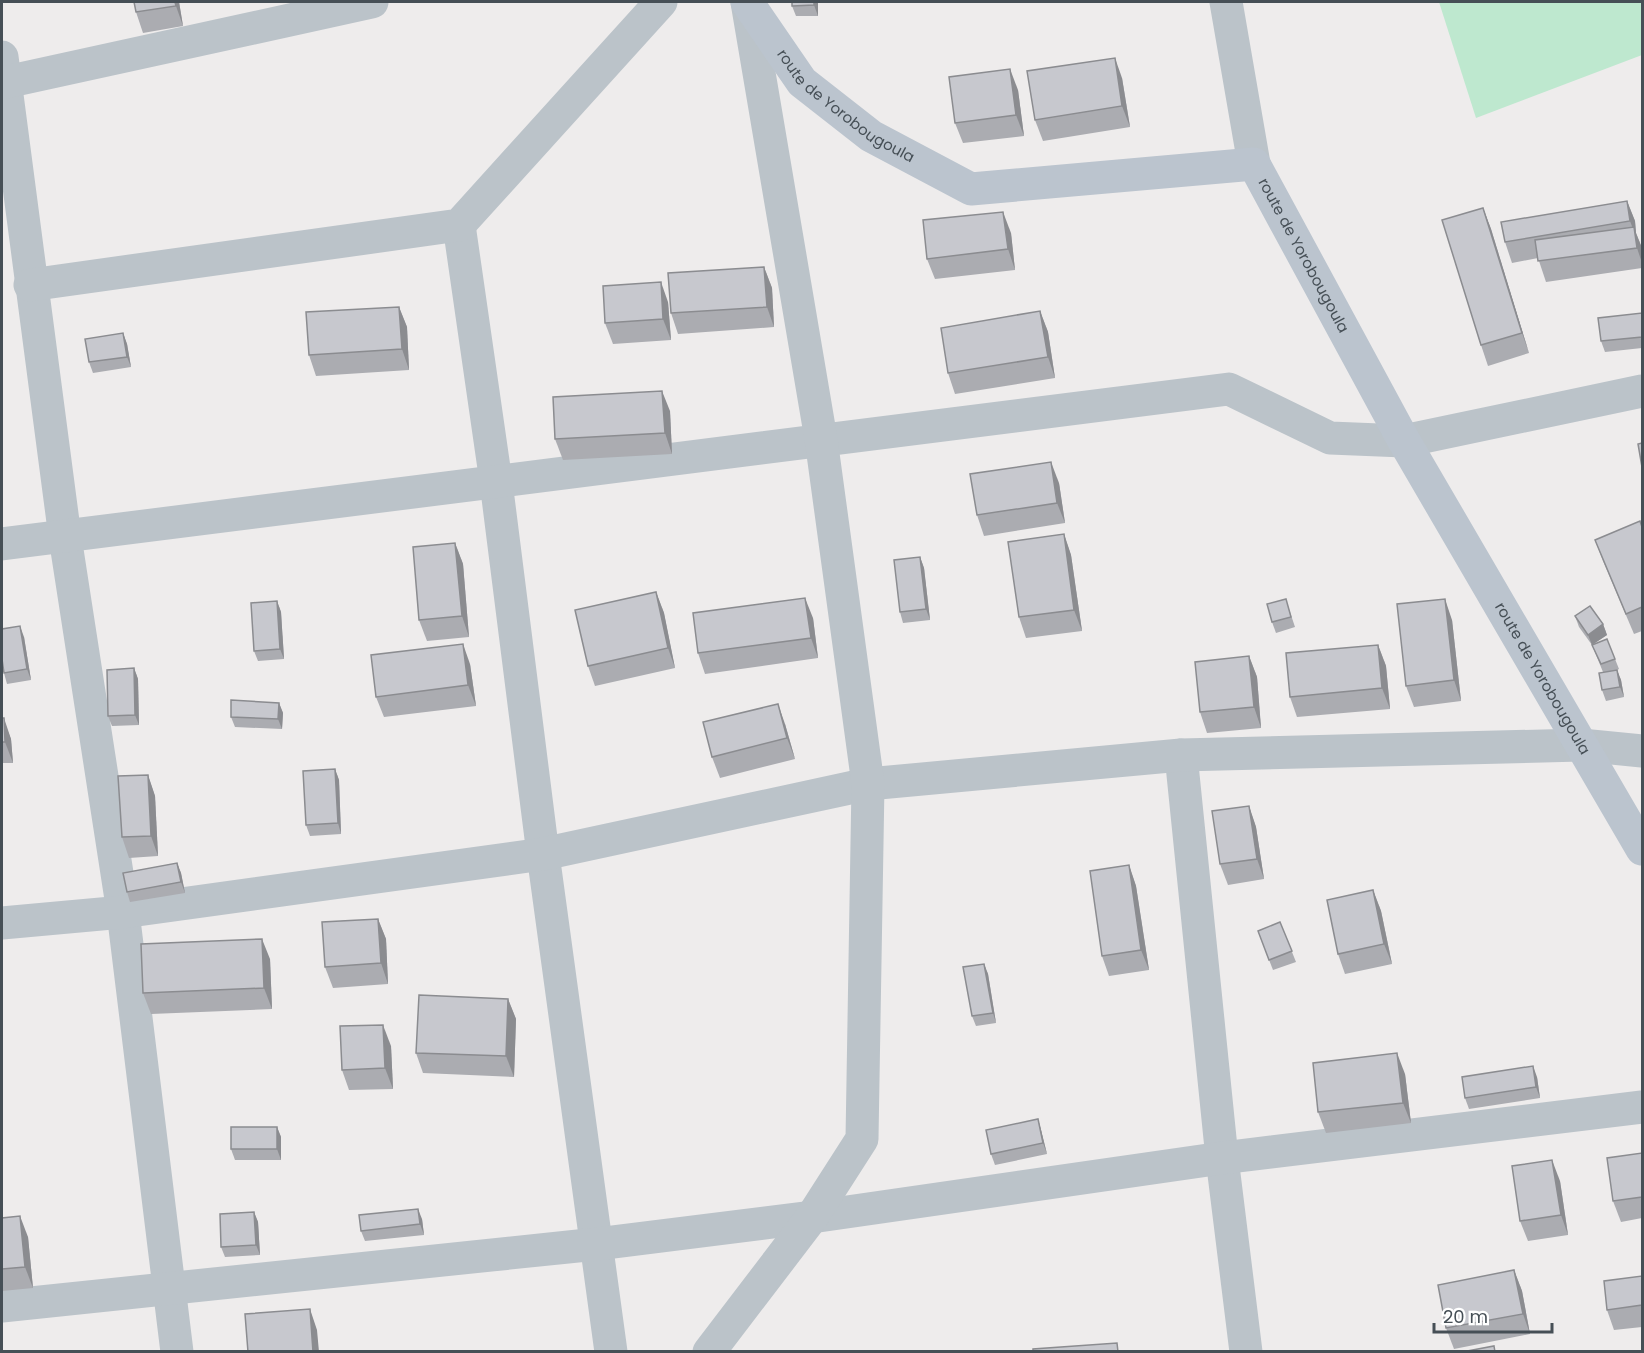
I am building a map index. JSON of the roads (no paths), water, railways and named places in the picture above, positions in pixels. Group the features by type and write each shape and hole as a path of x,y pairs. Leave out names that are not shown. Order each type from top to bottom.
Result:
{"main road":[{"name":"route de Yorobougoula","path":"747,2 802,82 871,136 971,189 1254,164 1404,441 1642,849"}],"street":[{"path":"177,1352 123,912 65,537 3,74 372,2"},
{"path":"30,285 459,225 661,2"},
{"path":"710,1352 812,1217 862,1139 868,784 821,439 747,2"},
{"path":"1226,2 1254,164"},
{"path":"459,225 496,482 543,854 611,1352"},
{"path":"2,543 65,537 821,439 1229,389 1330,438 1404,441 1642,391"},
{"path":"2,923 123,912 543,854 868,784 1181,755 1581,745 1642,751"},
{"path":"1181,755 1222,1158 1246,1352"},
{"path":"2,1306 597,1244 812,1217 1222,1158 1642,1107"}]}
